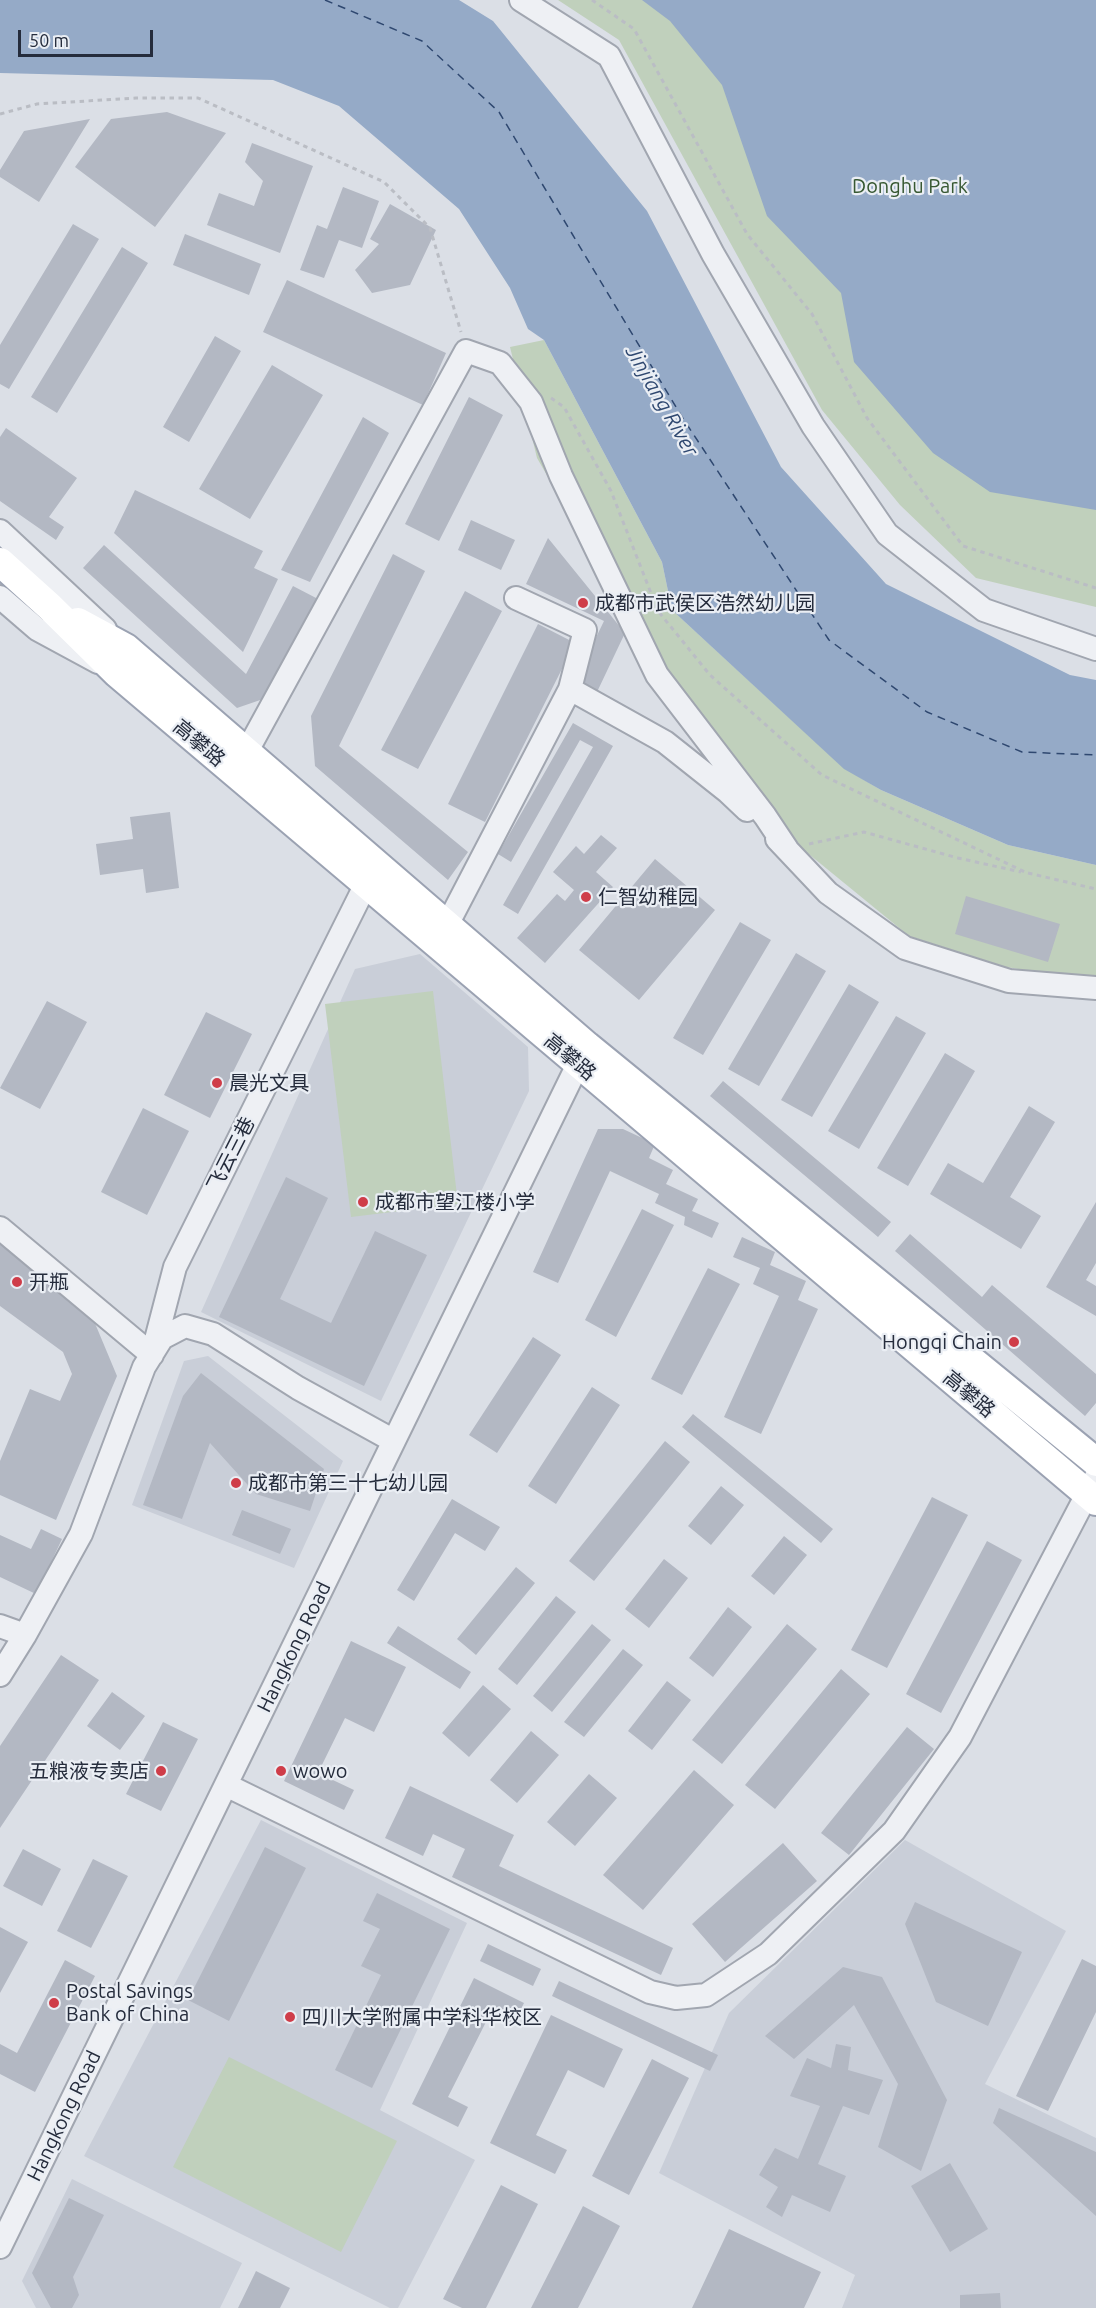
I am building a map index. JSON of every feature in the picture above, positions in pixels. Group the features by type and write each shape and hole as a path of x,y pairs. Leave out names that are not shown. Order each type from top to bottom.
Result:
{"main road":[{"name":"高攀路","path":"0,562 50,607 246,750 373,876 447,925 583,1055"},
{"name":"高攀路","path":"122,661 583,1055 1094,1476"}],"street":[{"path":"520,0 609,56 713,254 813,426 887,534 984,610 1096,649"},
{"path":"246,750 466,351 500,363 531,402 561,476 657,675 765,816 787,849"},
{"path":"0,531 122,661"},
{"path":"0,597 37,629 122,661"},
{"path":"447,925 570,689 585,630 516,598"},
{"path":"570,689 665,742 728,792 787,849 828,894 906,948 1009,981 1096,988"},
{"name":"飞云三巷","path":"152,1354 175,1267 373,876"},
{"name":"Hangkong Road","path":"0,2247 583,1055"},
{"path":"0,1228 152,1354"},
{"path":"0,1674 26,1635 81,1534 144,1367 162,1338 185,1326 213,1334 298,1388 394,1441"},
{"path":"226,1785 650,1992 676,1998 706,1995 768,1954 894,1831 960,1737 1094,1476"},
{"path":"0,1626 26,1635"}],"path":[{"path":"592,0 634,29 747,234 812,314 867,418 963,546 1096,588"},
{"path":"0,114 37,104 136,98 198,98 384,182 430,228 466,351"},
{"path":"546,394 564,407 611,491 658,611 710,675 822,775 1027,873"},
{"path":"787,849 864,832 958,858 1096,889"}],"shaded area":[{"name":"成都市望江楼小学","path":"420,954 528,1047 529,1091 381,1401 201,1312 355,969"},
{"name":"成都市第三十七幼儿园","path":"208,1356 343,1461 294,1568 132,1505 184,1361"},
{"name":"四川大学附属中学科华校区","path":"261,1820 467,1923 380,2110 475,2160 398,2308 390,2308 84,2156"},
{"path":"905,1840 1066,1931 985,2084 1096,2138 1096,2308 842,2308 855,2275 659,2173 729,2013"},
{"path":"72,2179 242,2263 220,2308 36,2308 22,2281"}],"green space":[{"name":"Donghu Park","path":"558,0 1096,0 1096,607 976,578 900,505 822,410 619,40"},
{"path":"544,340 662,562 672,610 844,768 881,790 1008,845 1096,865 1096,978 1074,978 1006,967 909,936 794,842 655,663 537,458 510,347"},
{"path":"433,991 458,1204 351,1217 325,1004"},
{"path":"229,2057 397,2141 341,2252 173,2167"}],"water":[{"name":"Jinjiang River","path":"0,0 459,0 493,21 647,211 781,467 886,584 1070,675 1096,680 1096,865 1008,845 881,790 844,769 672,610 662,562 544,340 528,329 510,288 459,209 339,106 273,80 0,73"},
{"name":"Donghu Park","path":"642,0 1096,0 1096,510 990,492 933,453 854,362 841,293 767,216 722,85 670,21"}],"building":[{"path":"167,112 226,133 155,227 75,167 111,119"},
{"path":"90,119 39,202 0,177 0,170 24,131"},
{"path":"252,143 313,166 280,253 207,225 219,193 254,206 263,181 245,162"},
{"path":"343,187 379,201 362,248 339,240 324,278 300,270 317,225 327,229"},
{"path":"390,204 436,230 410,285 372,293 355,270 379,244 370,239"},
{"path":"73,224 99,239 9,389 0,384 0,345"},
{"path":"185,234 261,264 249,295 173,265"},
{"path":"122,247 148,263 57,413 31,397"},
{"path":"287,280 446,353 423,405 263,332"},
{"path":"215,336 241,351 189,442 163,427"},
{"path":"272,365 323,395 250,519 199,489"},
{"path":"469,397 503,415 439,541 405,524"},
{"path":"363,417 389,433 310,582 281,570"},
{"path":"6,428 77,478 49,517 64,527 56,540 0,501 0,437"},
{"path":"135,490 263,551 254,568 278,579 243,652 114,533"},
{"path":"471,520 515,540 501,570 458,550"},
{"name":"成都市武侯区浩然幼儿园","path":"548,538 625,633 597,692 575,681 604,621 526,584"},
{"path":"104,545 246,674 293,586 318,599 266,698 237,708 83,568"},
{"path":"393,554 425,571 339,746 468,852 448,880 315,766 311,716"},
{"path":"465,591 502,611 418,769 381,750"},
{"path":"538,624 575,643 485,822 448,804"},
{"path":"573,723 613,746 518,914 503,905 593,747 580,740 511,862 498,854"},
{"path":"170,812 179,888 146,893 143,869 100,875 96,844 133,839 130,817"},
{"name":"仁智幼稚园","path":"601,835 617,848 596,872 613,887 545,963 517,938 557,894 565,901 574,890 553,872 576,846 584,854"},
{"path":"655,859 715,910 639,1000 579,950"},
{"path":"966,896 1060,924 1048,962 955,934"},
{"path":"740,922 771,940 703,1055 673,1038"},
{"path":"796,953 826,971 759,1086 728,1069"},
{"path":"849,984 879,1002 812,1117 781,1100"},
{"path":"47,1001 87,1022 40,1109 0,1088"},
{"path":"206,1012 252,1034 210,1118 164,1095"},
{"path":"896,1016 926,1033 859,1149 828,1131"},
{"path":"945,1053 975,1071 908,1186 877,1168"},
{"path":"723,1081 891,1222 878,1237 710,1096"},
{"path":"1029,1106 1055,1122 1010,1197 1041,1216 1021,1249 930,1194 948,1163 983,1183"},
{"path":"143,1108 189,1131 147,1215 101,1192"},
{"path":"598,1129 623,1129 655,1144 649,1158 673,1170 666,1184 698,1199 692,1211 719,1223 712,1238 684,1225 685,1217 655,1203 659,1194 610,1171 558,1283 533,1272"},
{"name":"成都市望江楼小学","path":"286,1177 328,1198 280,1299 331,1323 375,1231 427,1255 364,1386 219,1317"},
{"path":"1096,1202 1096,1263 1086,1280 1096,1286 1096,1316 1046,1287"},
{"path":"642,1209 674,1225 616,1337 585,1320"},
{"path":"910,1234 982,1297 992,1285 1096,1374 1096,1403 1085,1416 895,1251"},
{"path":"742,1237 775,1252 770,1265 806,1281 798,1300 818,1309 761,1434 724,1417 779,1296 753,1284 760,1268 733,1257"},
{"path":"0,1244 89,1309 117,1376 56,1520 0,1495 0,1461 30,1389 60,1401 72,1374 63,1352 0,1306"},
{"path":"708,1268 740,1284 682,1395 651,1379"},
{"path":"533,1337 561,1355 497,1453 469,1435"},
{"name":"成都市第三十七幼儿园","path":"201,1373 324,1469 310,1511 256,1494 210,1443 182,1519 143,1505 183,1396"},
{"path":"592,1387 620,1405 556,1504 528,1486"},
{"path":"693,1414 833,1529 821,1543 682,1427"},
{"path":"665,1441 690,1462 594,1581 569,1561"},
{"path":"721,1486 744,1505 711,1545 688,1526"},
{"path":"932,1497 968,1515 887,1668 851,1650"},
{"path":"452,1499 500,1527 485,1551 455,1533 414,1601 397,1590"},
{"path":"242,1510 291,1529 280,1554 232,1535"},
{"path":"41,1529 62,1539 36,1594 0,1577 0,1535 31,1549"},
{"path":"784,1536 807,1555 774,1595 751,1576"},
{"path":"987,1541 1022,1560 941,1713 906,1694"},
{"path":"664,1559 688,1578 649,1628 625,1609"},
{"path":"516,1567 535,1583 476,1655 457,1639"},
{"path":"556,1596 576,1612 517,1685 498,1669"},
{"path":"728,1607 752,1627 713,1677 689,1658"},
{"path":"592,1624 611,1640 552,1712 533,1696"},
{"path":"787,1624 817,1649 722,1764 692,1740"},
{"path":"398,1626 471,1672 460,1689 387,1643"},
{"path":"351,1641 406,1667 374,1732 345,1718 318,1773 354,1790 344,1810 284,1781"},
{"path":"623,1649 643,1665 584,1737 564,1722"},
{"path":"61,1655 99,1680 0,1828 0,1746"},
{"path":"841,1669 870,1694 775,1809 745,1785"},
{"path":"667,1681 691,1700 652,1750 628,1731"},
{"path":"483,1685 511,1709 469,1757 442,1733"},
{"path":"112,1692 145,1716 120,1750 87,1726"},
{"path":"163,1722 198,1739 161,1811 126,1794"},
{"path":"907,1727 934,1749 849,1855 821,1833"},
{"path":"531,1731 559,1755 517,1803 490,1780"},
{"path":"694,1770 734,1805 643,1910 603,1875"},
{"path":"589,1774 617,1798 575,1846 547,1822"},
{"path":"410,1786 514,1835 499,1866 673,1948 661,1975 452,1877 465,1849 433,1834 423,1856 385,1838"},
{"path":"783,1843 817,1881 725,1962 692,1924"},
{"path":"265,1847 306,1868 229,2021 188,2000"},
{"path":"23,1849 61,1869 42,1906 3,1886"},
{"path":"93,1859 128,1876 91,1948 57,1931"},
{"path":"377,1893 450,1929 372,2088 335,2070 381,1975 361,1966 380,1929 363,1921"},
{"path":"915,1902 1022,1952 988,2026 936,2002 905,1924"},
{"path":"0,1927 28,1942 0,1993"},
{"path":"488,1944 541,1969 533,1986 480,1961"},
{"path":"1082,1959 1096,1966 1096,2012 1048,2111 1016,2096"},
{"path":"65,1960 95,1976 35,2092 0,2074 0,2044 17,2053"},
{"path":"843,1967 882,1977 947,2100 921,2171 878,2147 898,2084 854,2005 794,2059 765,2036"},
{"path":"474,1978 524,2003 512,2027 489,2016 448,2097 468,2107 458,2127 412,2104"},
{"path":"559,1981 718,2055 710,2071 552,1996"},
{"path":"551,2015 623,2049 604,2088 568,2070 536,2135 567,2150 555,2174 490,2143"},
{"path":"836,2044 851,2047 848,2070 883,2080 869,2115 843,2106 818,2164 846,2176 830,2212 792,2195 782,2217 766,2207 778,2187 759,2175 775,2148 798,2159 820,2106 790,2096 807,2058 831,2068"},
{"path":"652,2059 689,2078 629,2195 592,2176"},
{"path":"999,2108 1096,2152 1096,2216 993,2123"},
{"path":"950,2163 988,2229 950,2252 911,2186"},
{"path":"501,2185 538,2204 486,2308 462,2308 443,2299"},
{"path":"69,2198 104,2215 73,2277 79,2295 72,2308 51,2308 32,2273"},
{"path":"583,2206 620,2226 578,2308 531,2308"},
{"path":"729,2229 821,2272 804,2308 692,2308"},
{"path":"256,2271 290,2288 280,2308 238,2308"},
{"path":"1000,2293 1001,2308 960,2308 960,2295"}],"ferry route":[{"path":"325,0 422,41 499,112 682,417 829,640 927,712 1022,752 1096,755"}],"place":[{"name":"成都市武侯区浩然幼儿园","path":"583,603"},
{"name":"仁智幼稚园","path":"586,897"},
{"name":"晨光文具","path":"217,1083"},
{"name":"成都市望江楼小学","path":"363,1202"},
{"name":"开瓶","path":"17,1282"},
{"name":"Hongqi Chain","path":"1014,1342"},
{"name":"成都市第三十七幼儿园","path":"236,1483"},
{"name":"五粮液专卖店","path":"161,1771"},
{"name":"wowo","path":"281,1771"},
{"name":"Postal Savings Bank of China","path":"54,2003"},
{"name":"四川大学附属中学科华校区","path":"290,2017"}]}
